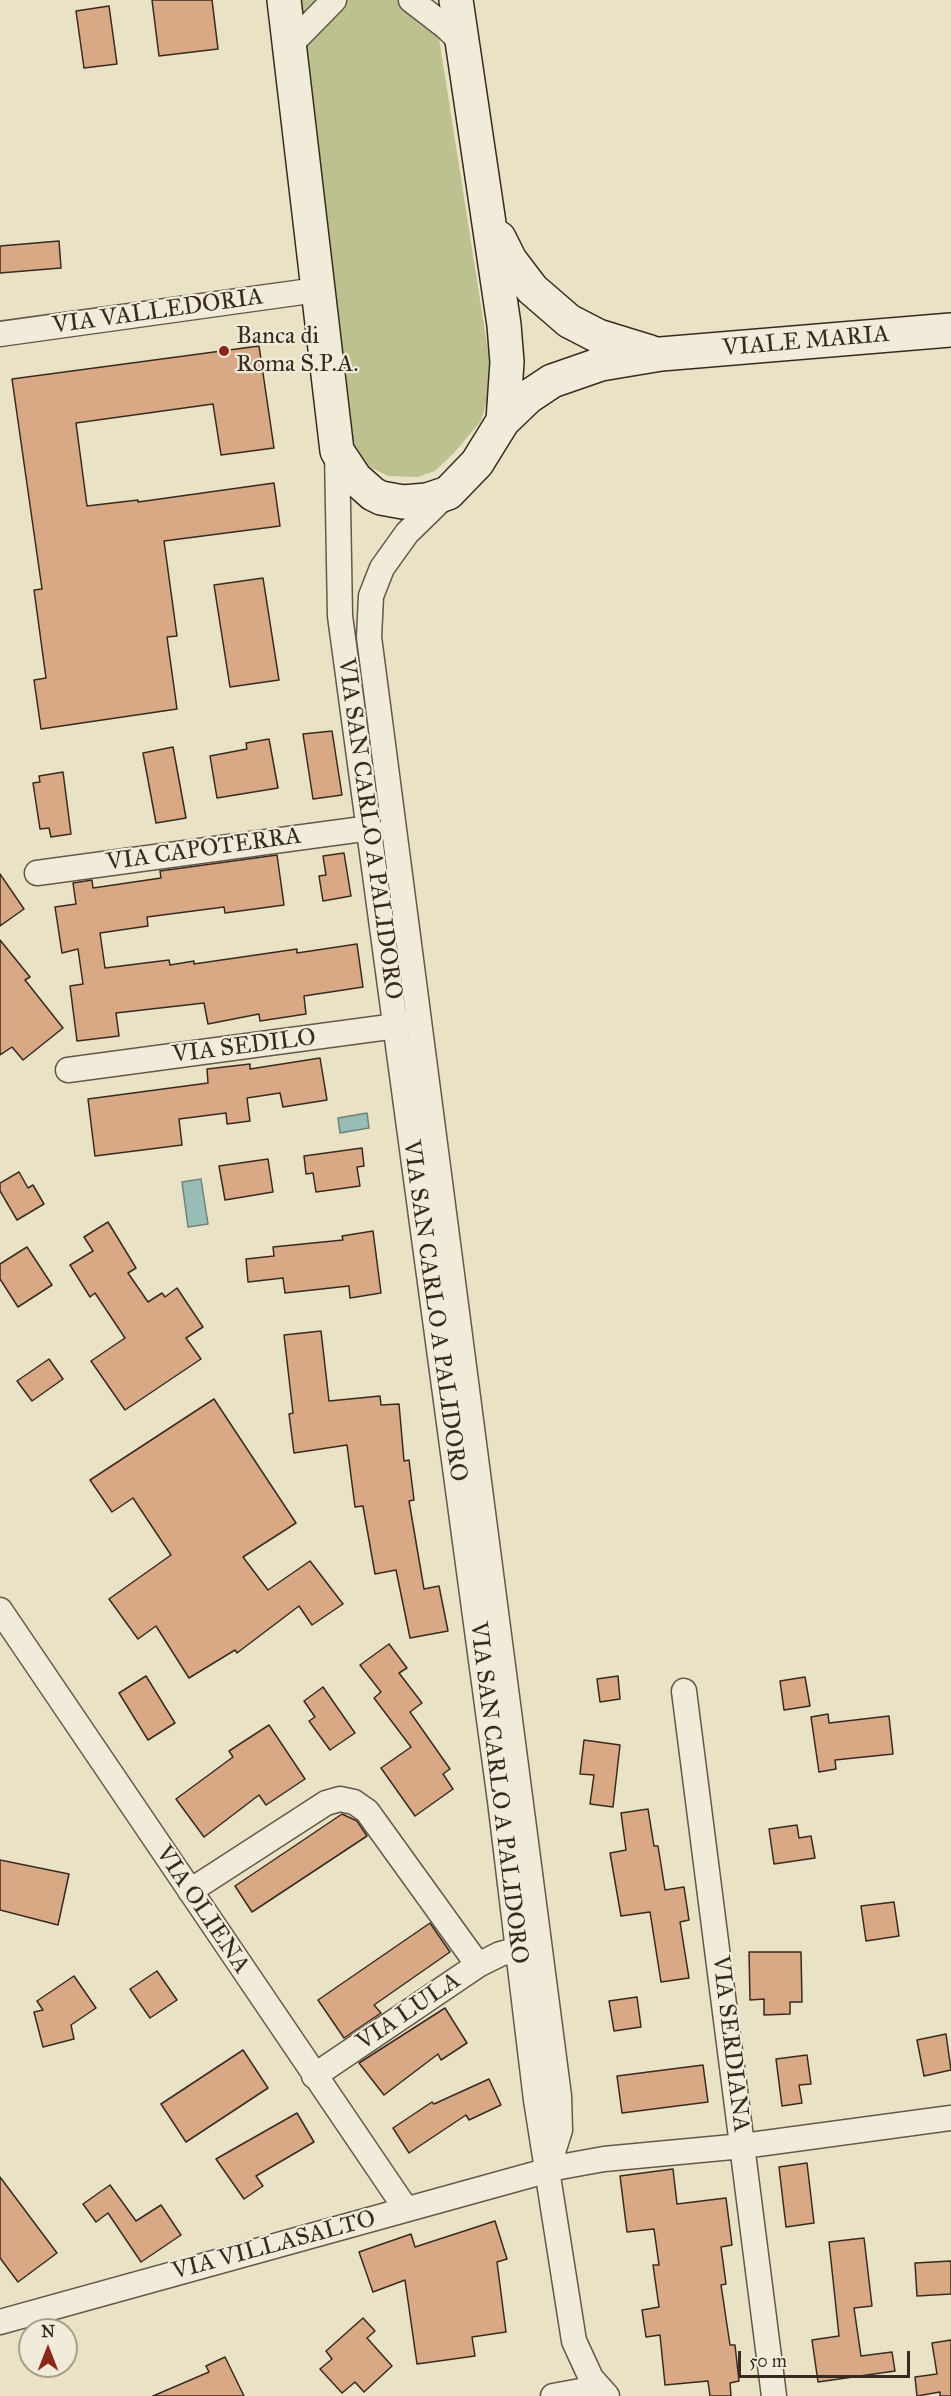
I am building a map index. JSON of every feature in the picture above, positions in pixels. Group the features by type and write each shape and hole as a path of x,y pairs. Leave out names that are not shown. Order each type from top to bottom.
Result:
{"street":[{"name":"VIA SAN CARLO A PALIDORO","path":"284,0 337,451 340,616 547,2170 574,2341 584,2367 602,2392"},
{"path":"289,46 334,0"},
{"path":"411,0 437,19 463,44"},
{"name":"VIA SAN CARLO A PALIDORO","path":"456,0 504,325 507,362 503,421 477,464 398,544 379,575 370,610 369,637 560,2104 559,2136 547,2170"},
{"name":"VIALE MARIA","path":"490,219 520,275 553,309 598,336 661,354"},
{"name":"VIA VALLEDORIA","path":"0,334 317,290"},
{"name":"VIALE MARIA","path":"503,421 540,388 568,374 601,364 661,354 951,330"},
{"name":"VIA SAN CARLO A PALIDORO","path":"337,451 355,478 381,498 415,501 448,493"},
{"name":"VIA CAPOTERRA","path":"37,873 370,828"},
{"name":"VIA SEDILO","path":"68,1070 395,1028 420,1022"},
{"name":"VIA OLIENA","path":"2,1615 406,2209"},
{"name":"VIA SERDIANA","path":"684,1691 774,2396"},
{"name":"VIA LULA","path":"190,1891 335,1800 354,1802 363,1806 398,1852 478,1965 314,2076"},
{"path":"478,1965 500,1954 519,1949"},
{"name":"VIA VILLASALTO","path":"0,2322 547,2170 604,2159 743,2146 951,2118"},
{"path":"553,2396 602,2392"}],"green space":[{"path":"295,0 433,0 490,363 489,394 481,421 435,471 418,477 388,476 358,461 352,444"}],"water":[{"path":"367,1113 369,1128 340,1133 338,1118"},
{"path":"201,1179 208,1224 188,1227 182,1182"}],"building":[{"path":"152,0 212,0 218,49 159,56"},
{"path":"109,6 117,64 84,68 76,11"},
{"path":"59,241 61,268 0,273 0,246"},
{"path":"259,346 274,448 221,455 213,404 76,423 87,506 138,500 138,502 274,483 280,526 164,541 177,636 167,637 177,709 41,729 34,680 46,678 34,590 42,589 12,379"},
{"path":"263,578 279,680 230,687 214,585"},
{"path":"332,731 342,795 313,799 303,734"},
{"path":"269,739 278,788 217,798 210,756 247,749 246,743"},
{"path":"173,747 186,818 156,823 143,753"},
{"path":"63,772 71,834 51,837 49,828 40,829 33,783 40,782 39,776"},
{"path":"344,853 351,896 323,901 319,876 326,875 323,856"},
{"path":"277,855 284,905 225,913 224,907 147,917 148,926 100,933 105,968 169,960 170,965 194,961 194,964 297,949 297,953 357,944 363,987 304,996 306,1014 260,1021 259,1014 208,1024 204,1003 116,1013 119,1036 77,1041 70,986 83,984 78,949 62,953 55,907 76,904 73,883 92,880 93,888 161,878 160,871"},
{"path":"0,874 24,909 0,926"},
{"path":"0,940 30,977 25,980 63,1028 23,1060 12,1047 0,1055"},
{"path":"320,1058 327,1100 283,1107 280,1093 247,1098 250,1121 227,1124 226,1113 179,1119 182,1145 95,1156 88,1099 208,1083 207,1069 250,1064 250,1069"},
{"path":"362,1148 364,1166 357,1167 360,1186 316,1192 313,1173 306,1174 304,1156"},
{"path":"268,1159 273,1192 225,1200 219,1166"},
{"path":"19,1172 28,1188 33,1185 44,1204 17,1220 0,1191 0,1183"},
{"path":"108,1222 136,1268 128,1273 148,1302 162,1293 165,1297 177,1288 203,1327 186,1338 201,1359 125,1410 91,1361 125,1338 95,1293 90,1297 70,1265 93,1251 84,1237"},
{"path":"373,1231 381,1293 350,1298 349,1286 285,1293 283,1278 248,1282 246,1259 274,1256 273,1247 343,1240 342,1236"},
{"path":"27,1247 52,1285 18,1307 0,1279 0,1264"},
{"path":"321,1331 329,1401 380,1396 381,1405 399,1404 404,1461 409,1460 414,1500 409,1501 424,1589 439,1586 448,1631 410,1638 396,1570 375,1574 363,1506 355,1507 347,1445 294,1453 289,1414 293,1413 284,1335"},
{"path":"49,1359 63,1379 32,1401 17,1381"},
{"path":"214,1399 296,1523 243,1557 268,1590 310,1561 343,1604 312,1625 299,1606 237,1653 235,1650 189,1678 156,1626 138,1639 109,1599 171,1555 133,1498 112,1512 90,1480"},
{"path":"389,1644 407,1668 399,1673 422,1703 410,1712 450,1769 443,1774 453,1789 415,1816 381,1768 411,1747 374,1698 381,1692 360,1665"},
{"path":"146,1676 175,1723 148,1740 119,1693"},
{"path":"618,1676 620,1699 600,1702 597,1679"},
{"path":"805,1677 810,1706 784,1710 780,1681"},
{"path":"323,1687 355,1733 330,1750 309,1721 315,1717 304,1701"},
{"path":"828,1714 829,1723 889,1716 893,1754 835,1760 836,1769 819,1772 811,1717"},
{"path":"269,1725 305,1779 266,1805 259,1795 204,1837 176,1799 233,1757 229,1751"},
{"path":"584,1740 620,1745 613,1807 590,1804 594,1775 580,1774"},
{"path":"648,1809 654,1846 658,1846 665,1890 684,1887 689,1920 680,1922 689,1978 661,1982 650,1912 621,1916 610,1853 626,1850 621,1813"},
{"path":"342,1814 357,1821 367,1836 252,1912 235,1886"},
{"path":"797,1825 799,1838 811,1836 815,1858 774,1864 769,1829"},
{"path":"0,1860 69,1874 58,1925 0,1910"},
{"path":"894,1902 899,1936 866,1941 861,1906"},
{"path":"430,1923 450,1952 374,2005 381,2013 344,2038 318,2000"},
{"path":"749,1952 801,1952 802,2002 790,2002 790,2014 764,2015 764,1999 750,2000"},
{"path":"157,1971 177,2000 150,2018 130,1989"},
{"path":"74,1976 96,2008 71,2025 74,2039 43,2047 34,2012 43,2010 37,2001"},
{"path":"637,1997 641,2027 614,2031 609,2001"},
{"path":"445,2008 467,2043 441,2060 438,2054 384,2095 359,2063"},
{"path":"946,2034 951,2070 924,2076 917,2040"},
{"path":"243,2050 268,2088 186,2142 161,2104"},
{"path":"807,2055 811,2084 799,2085 802,2103 782,2106 776,2059"},
{"path":"703,2065 708,2102 622,2113 617,2076"},
{"path":"489,2079 501,2105 469,2120 466,2115 409,2153 393,2128 432,2102 434,2104"},
{"path":"297,2113 314,2142 256,2176 263,2186 244,2199 216,2159"},
{"path":"807,2163 814,2223 786,2227 779,2167"},
{"path":"673,2169 677,2204 726,2198 732,2245 721,2247 726,2284 721,2285 730,2345 735,2345 739,2381 730,2383 731,2396 710,2396 708,2381 665,2385 660,2335 646,2337 642,2310 659,2307 653,2265 659,2265 654,2229 627,2232 620,2176"},
{"path":"0,2177 57,2253 18,2282 0,2258"},
{"path":"110,2185 136,2221 161,2205 181,2235 141,2262 108,2213 96,2222 83,2204"},
{"path":"495,2221 507,2259 497,2262 506,2332 472,2337 475,2356 417,2364 405,2280 373,2292 359,2252 411,2234 415,2247"},
{"path":"864,2238 872,2306 854,2308 861,2356 892,2352 895,2371 818,2382 812,2340 839,2336 829,2242"},
{"path":"951,2261 951,2294 917,2296 915,2263"},
{"path":"363,2318 375,2331 367,2338 392,2366 364,2392 355,2382 342,2393 320,2369 332,2359 326,2351"},
{"path":"951,2340 951,2396 940,2396 940,2392 917,2396 915,2377 937,2374 932,2343"},
{"path":"225,2357 244,2396 153,2396 209,2372 206,2366"}],"place":[{"name":"Banca di Roma S.P.A.","path":"224,351"}]}
